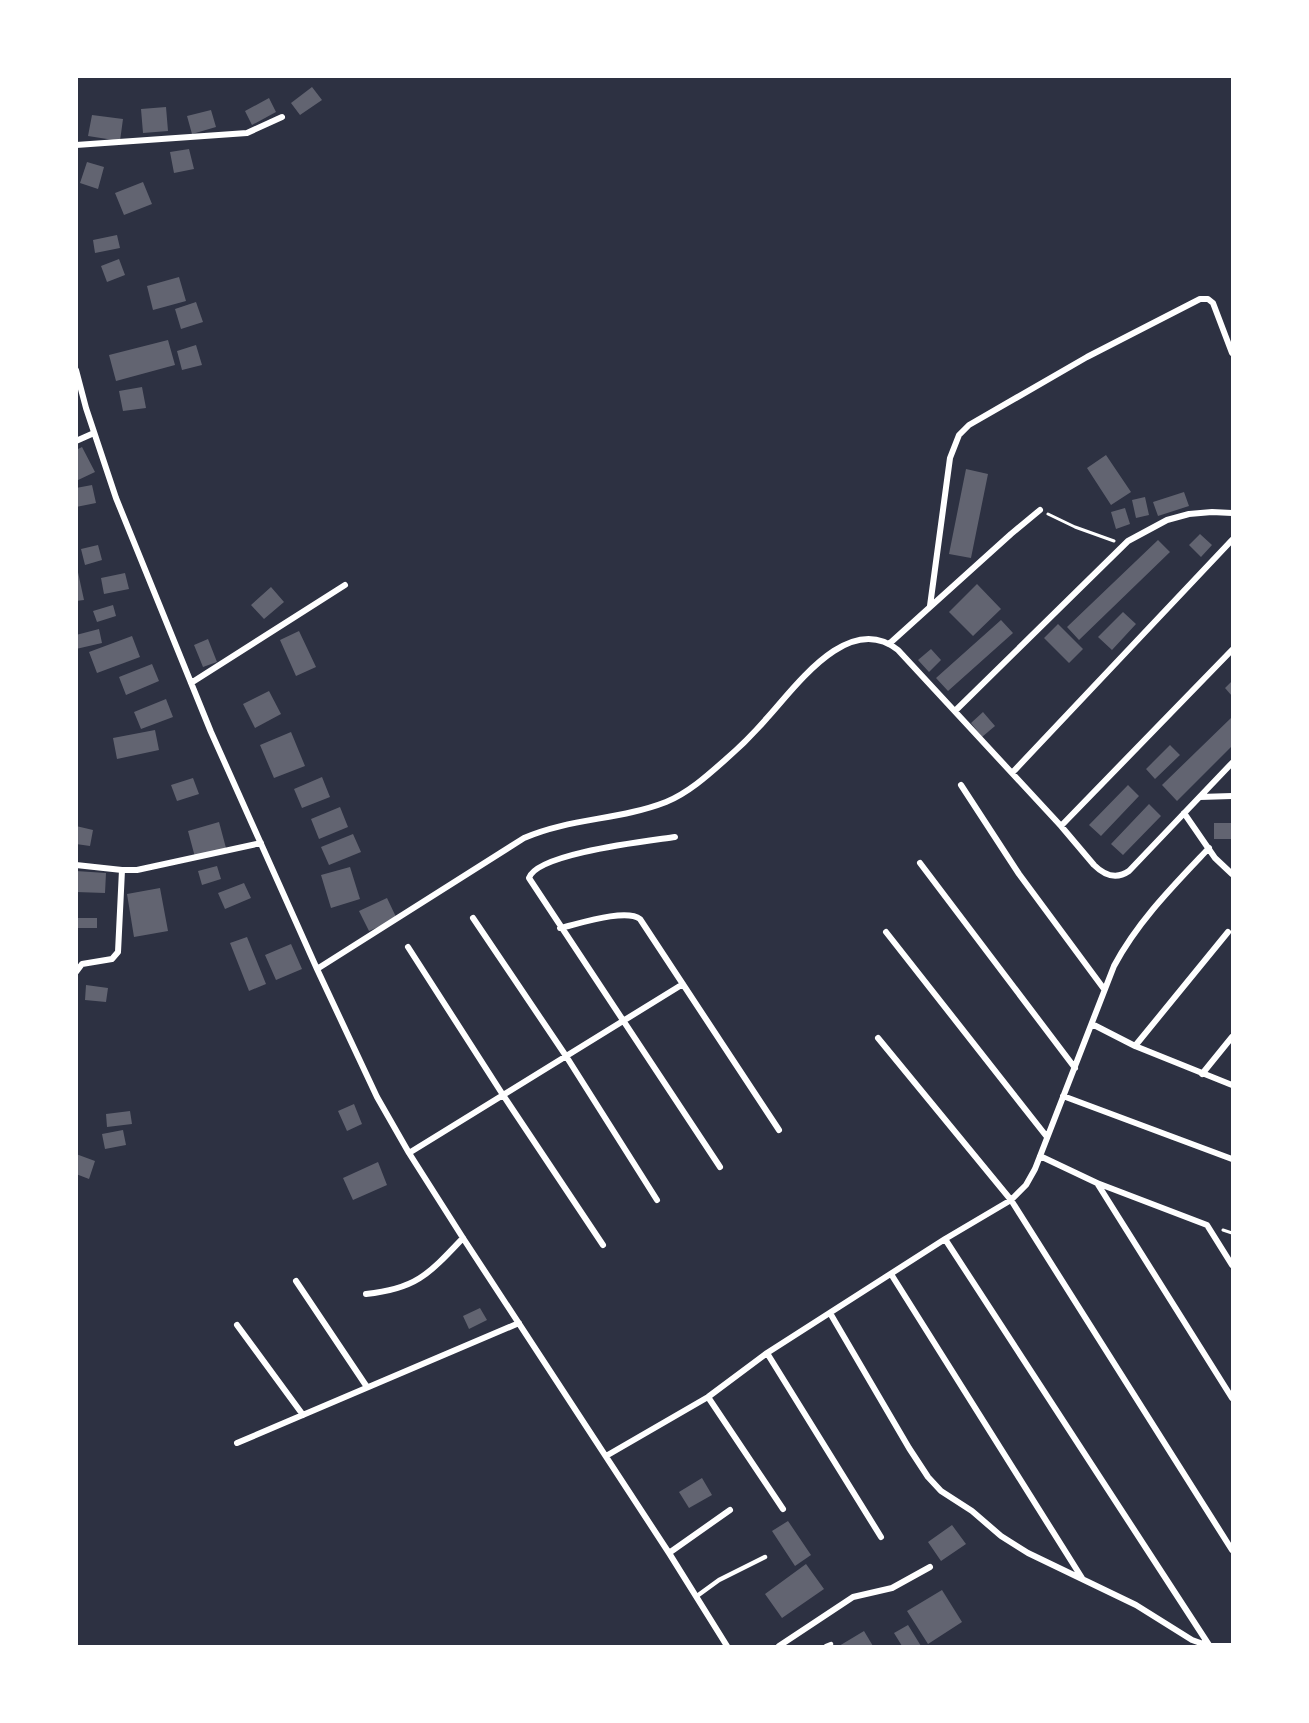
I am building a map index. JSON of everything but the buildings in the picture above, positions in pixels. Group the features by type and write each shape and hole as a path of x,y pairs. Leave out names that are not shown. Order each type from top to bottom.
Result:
{"street":[{"path":"76,145 247,133 282,117"},
{"path":"930,606 950,458 959,435 969,425 1087,357 1200,299 1208,299 1213,303 1233,353"},
{"path":"76,370 94,434 116,498 191,683 317,969 377,1097 463,1239 697,1596 727,1647"},
{"path":"76,441 94,434"},
{"path":"889,644 1040,510"},
{"path":"956,710 1128,541 1167,520 1189,514 1233,513"},
{"path":"1012,773 1233,540"},
{"path":"191,683 345,585"},
{"path":"317,969 524,838 567,824 642,810 686,791 741,746 812,669 830,653 844,644 859,640 871,638 889,644 905,657 956,710 1099,871 1113,876 1122,876 1138,863 1233,763"},
{"path":"1061,826 1233,650"},
{"path":"961,785 1018,874 1104,988"},
{"path":"1200,797 1233,796"},
{"path":"1184,813 1223,867 1233,874"},
{"path":"675,837 565,856 533,869 529,878 720,1167"},
{"path":"76,865 137,870 261,843"},
{"path":"606,1456 708,1397 767,1353 945,1239 1011,1200 1026,1185 1075,1068 1104,988 1125,945 1148,914 1209,848"},
{"path":"920,863 1075,1068"},
{"path":"76,972 82,964 112,959 118,952 122,870"},
{"path":"560,928 624,914 635,915 640,919 779,1130"},
{"path":"473,918 566,1056 657,1200"},
{"path":"886,932 1047,1137"},
{"path":"1135,1046 1228,932"},
{"path":"408,947 603,1245"},
{"path":"410,1153 683,984"},
{"path":"1092,1024 1135,1046 1233,1085"},
{"path":"1202,1074 1233,1037"},
{"path":"878,1038 1011,1200 1233,1550"},
{"path":"1063,1096 1233,1159"},
{"path":"1040,1156 1097,1183 1207,1225 1233,1265"},
{"path":"1097,1183 1233,1398"},
{"path":"366,1294 393,1290 412,1283 430,1271 463,1239"},
{"path":"945,1239 1209,1646"},
{"path":"891,1274 1082,1578"},
{"path":"296,1281 367,1387"},
{"path":"830,1313 909,1448 928,1477 941,1491 972,1511 1001,1536 1028,1553 1136,1605 1192,1640 1209,1646 1233,1646"},
{"path":"237,1443 519,1323"},
{"path":"237,1325 303,1415"},
{"path":"767,1353 881,1537"},
{"path":"708,1397 783,1509"},
{"path":"669,1553 730,1509"},
{"path":"779,1647 853,1597 892,1588 930,1567"}],"lane":[{"path":"697,1596 719,1580 765,1557"}],"path":[{"path":"1040,510 1111,541 1128,541"}]}
